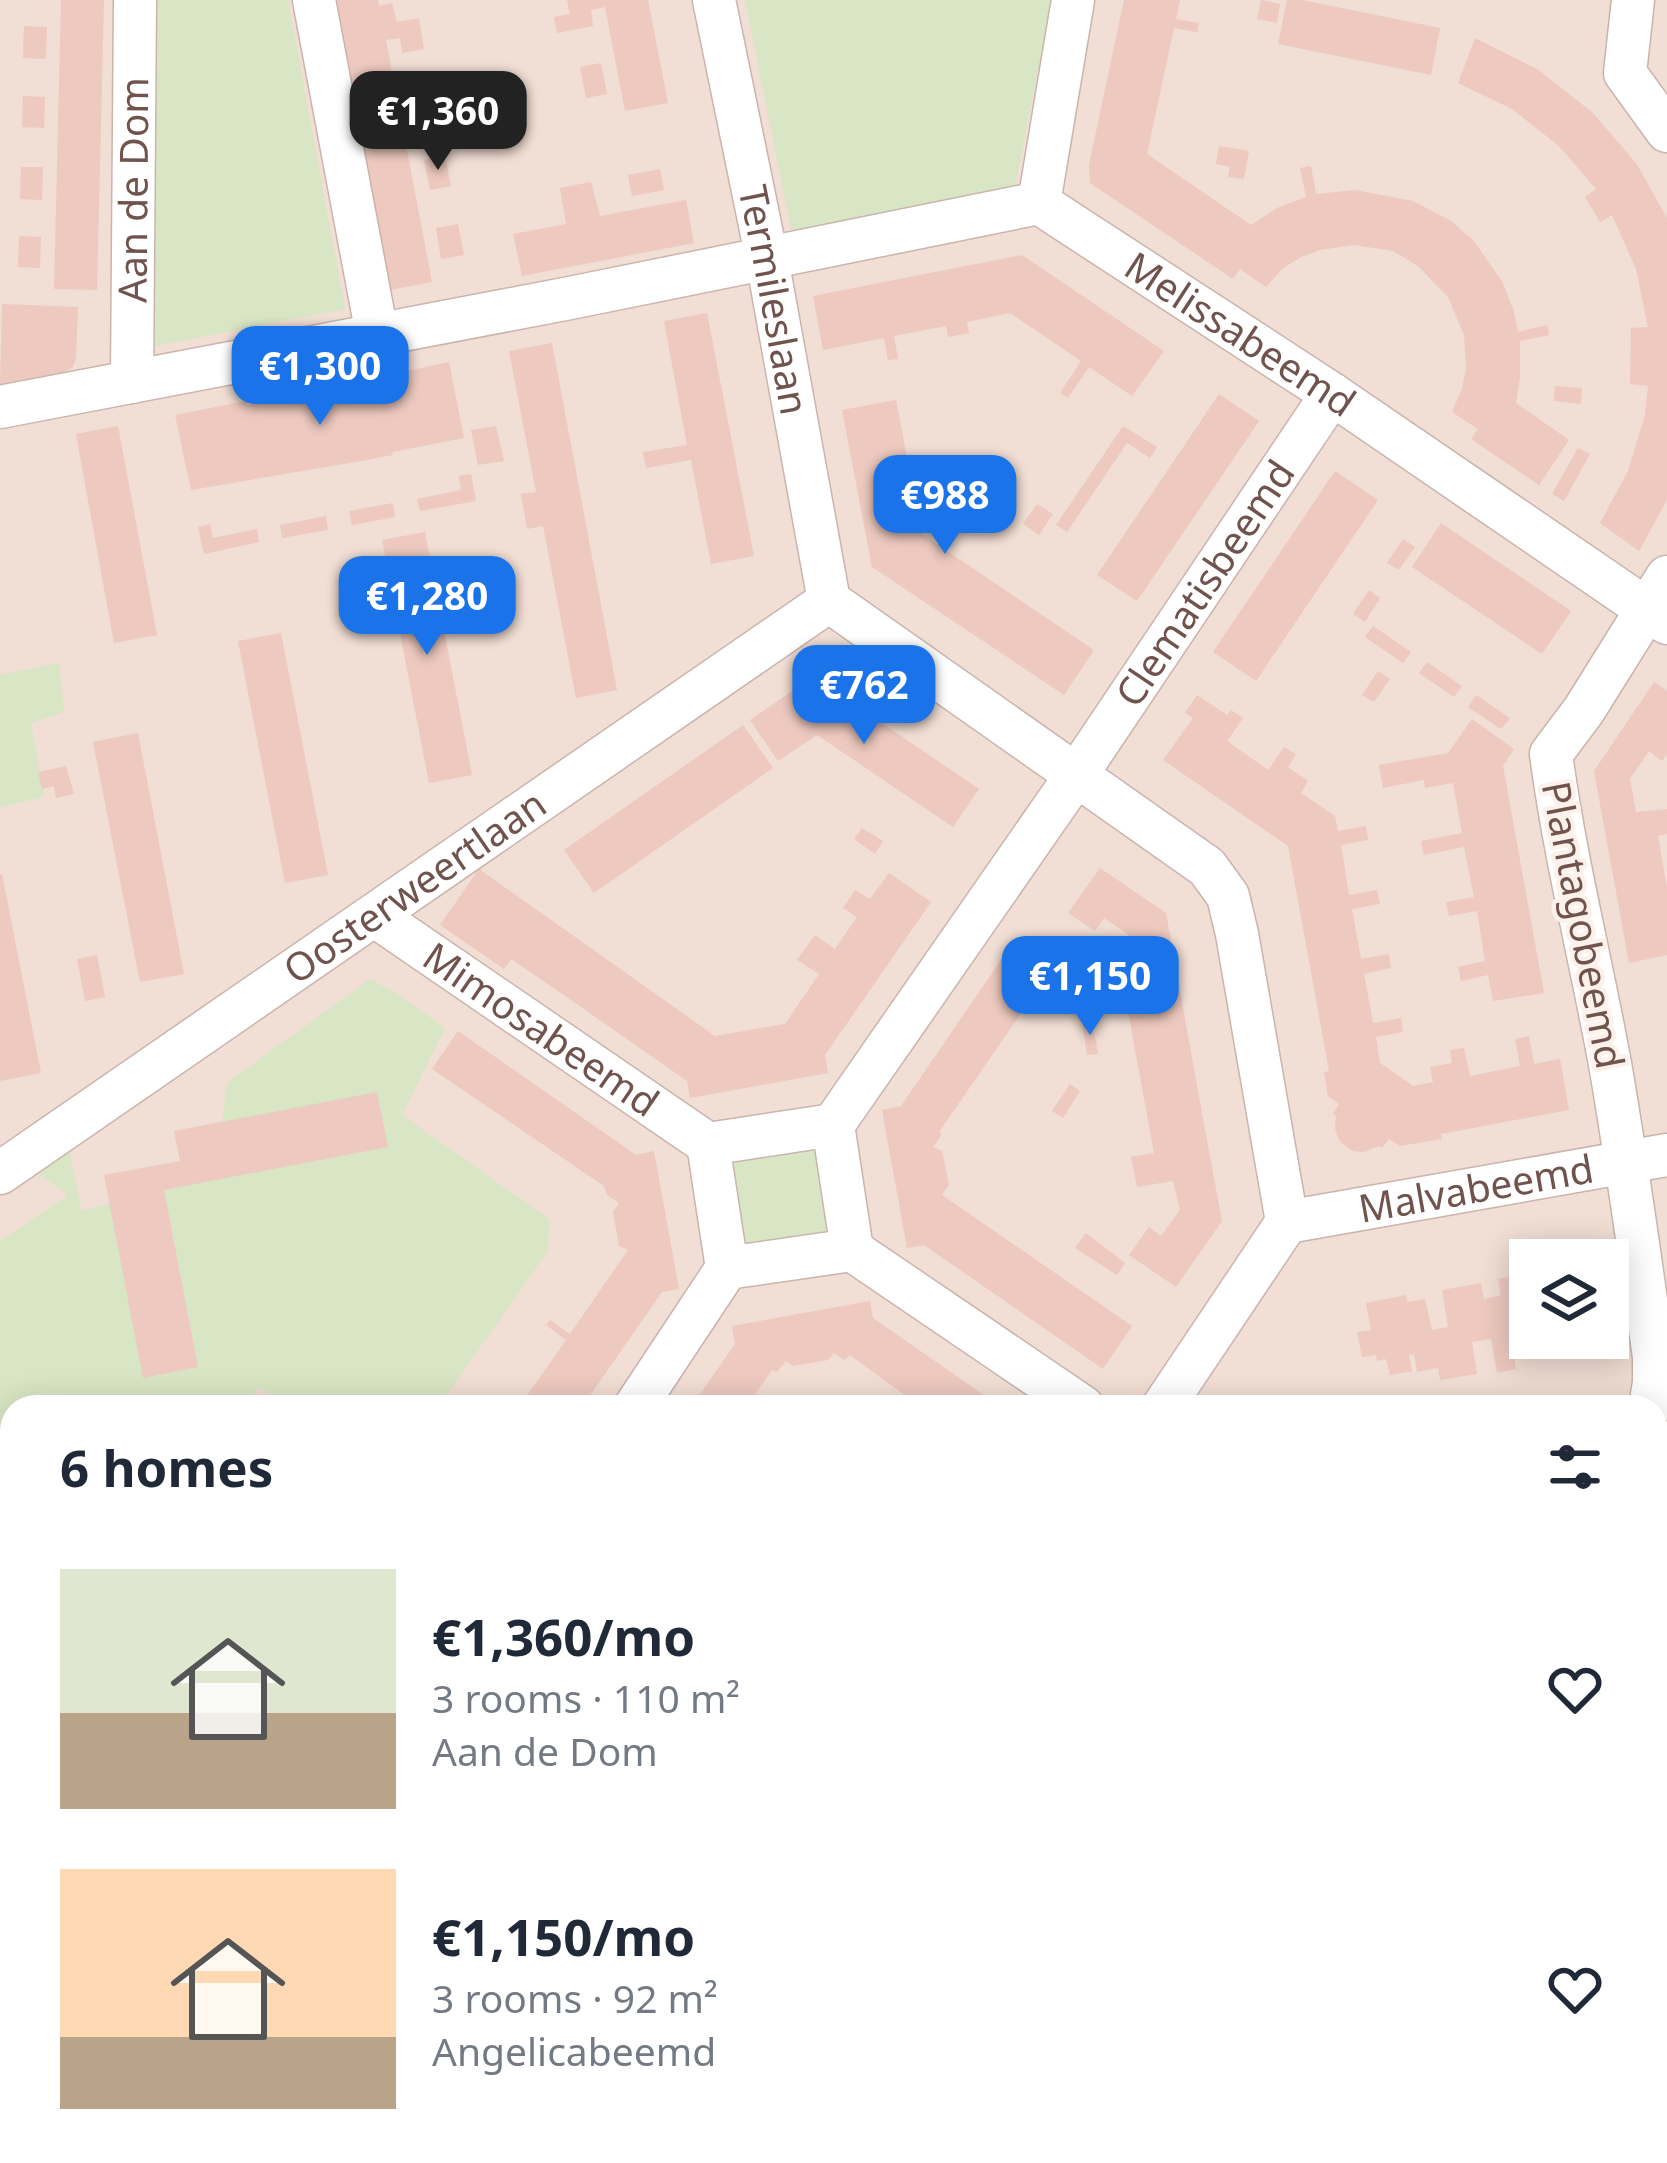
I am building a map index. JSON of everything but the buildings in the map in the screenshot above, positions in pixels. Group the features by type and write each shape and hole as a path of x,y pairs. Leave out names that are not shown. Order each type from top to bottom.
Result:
{"street":[{"name":"Aan de Dom","path":"133,382 135,0"},
{"path":"314,0 376,334"},
{"name":"Termileslaan","path":"714,0 829,601"},
{"path":"0,407 1039,203 1073,0"},
{"path":"1634,0 1624,73 1667,131"},
{"name":"Melissabeemd","path":"1039,203 1660,603"},
{"name":"Clematisbeemd","path":"833,1125 1332,394"},
{"path":"829,601 1207,867 1228,896 1287,1222 1171,1395"},
{"name":"Oosterweertlaan","path":"0,1173 829,601"},
{"name":"Plantagobeemd","path":"1652,1395 1647,1159 1605,1041 1550,754 1660,603"},
{"name":"Mimosabeemd","path":"375,916 708,1144"},
{"path":"643,1395 727,1268 708,1144 833,1125 852,1250"},
{"name":"Malvabeemd","path":"1287,1222 1647,1159"},
{"path":"727,1268 852,1250 1066,1395"}],"shaded area":[{"path":"0,0 1667,0 1667,1395 0,1395"}],"green space":[{"path":"151,0 288,0 345,309 151,347"},
{"path":"745,0 1052,0 1015,187 793,239"},
{"path":"59,663 64,712 31,723 44,797 0,807 0,675"},
{"path":"370,979 445,1028 402,1115 549,1219 548,1251 446,1395 271,1395 259,1387 253,1395 0,1395 0,1241 68,1195 31,1168 68,1146 82,1211 216,1174 227,1083"},
{"path":"811,1149 830,1200 831,1217 825,1231 815,1242 745,1245 725,1177 733,1163 743,1154"}]}
